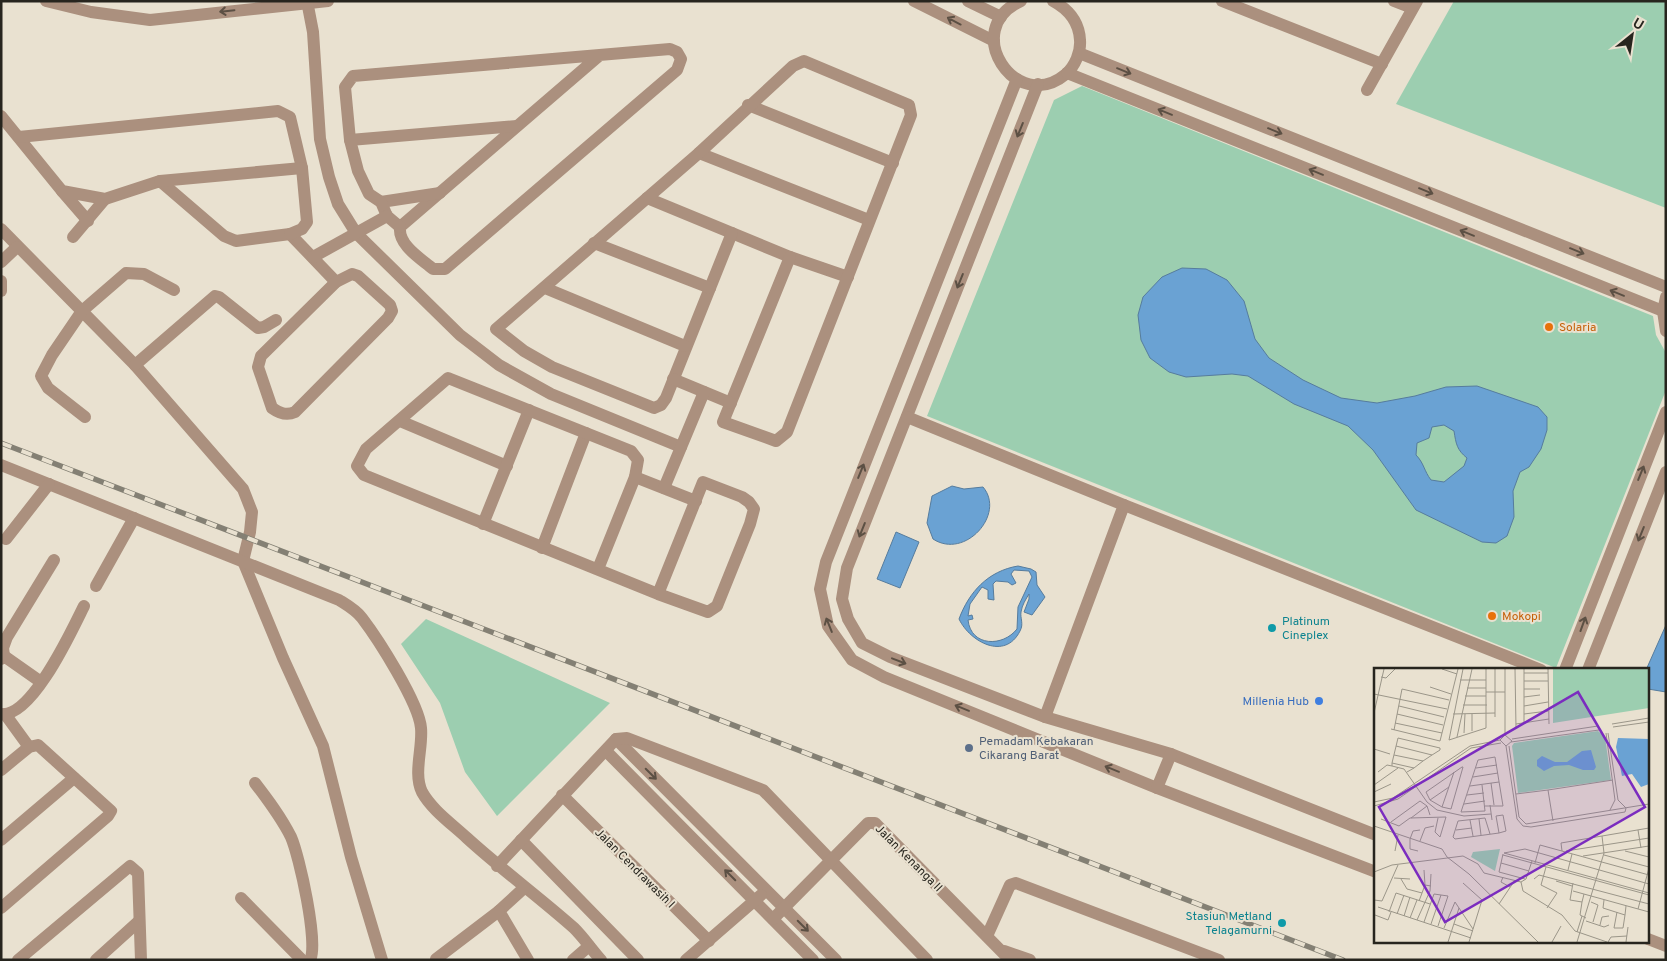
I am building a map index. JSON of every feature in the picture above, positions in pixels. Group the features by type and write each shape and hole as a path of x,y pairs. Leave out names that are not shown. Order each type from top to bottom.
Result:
{"street":[{"path":"46,1 91,12 150,20 328,1"},
{"path":"914,1 994,42"},
{"path":"968,1 1001,17"},
{"path":"1021,1 1009,8 1001,17 996,29 994,42 1000,63 1016,79 1038,84 1054,81 1067,73 1079,53 1081,41 1073,18 1065,8 1054,1"},
{"path":"1222,1 1382,64"},
{"path":"1367,90 1414,5 1394,1"},
{"path":"307,2 313,32 320,139 328,177 338,204 356,233 437,314 460,335 499,365 551,394 681,447"},
{"path":"400,227 387,216 381,202 369,194 358,171 350,140 345,87 353,76 670,49 677,52 681,59 677,70 445,269 432,269 404,242 400,236 400,227 600,55"},
{"path":"1079,53 1666,287"},
{"path":"732,233 685,346 666,398 661,405 654,408 552,367 524,351 496,330 699,153 748,105 793,66 804,61 909,105 911,115 787,432 776,441 723,422 790,257"},
{"path":"1067,73 1663,311"},
{"path":"1016,79 826,562 820,589 828,626 852,660 884,677 1157,788 1374,871"},
{"path":"1038,84 847,568 842,599 848,619 862,643 890,657 1045,717 1171,754 1374,834"},
{"path":"748,105 893,163"},
{"path":"19,138 278,112 290,117 302,168 307,222 302,229 290,234 236,241 224,236 160,181"},
{"path":"1,116 88,221"},
{"path":"350,140 517,126"},
{"path":"699,153 869,220"},
{"path":"62,191 105,199 160,181 302,168"},
{"path":"381,202 440,193"},
{"path":"648,198 790,257 848,277"},
{"path":"72,237 88,221 105,199"},
{"path":"313,257 387,216"},
{"path":"1,229 135,365 243,489 252,512 250,532 243,561 283,658 324,746 351,857 382,960"},
{"path":"290,234 336,282"},
{"path":"594,243 710,288"},
{"path":"1,262 18,247"},
{"path":"85,417 48,388 41,376 52,355 82,311 126,273 144,274 174,290"},
{"path":"352,274 358,276 390,305 392,311 388,318 295,412 288,415 276,411 272,408 258,367 261,356 336,282 352,274"},
{"path":"1,280 1,291"},
{"path":"545,288 685,346"},
{"path":"135,365 215,296 219,297 258,328 264,327 276,320"},
{"path":"1666,297 1663,311 1666,331"},
{"path":"598,569 635,477 638,460 631,451 448,378 366,449 357,466 359,471 483,524 658,594 708,612 713,610 720,599 750,524 754,509 749,502 742,497 704,482 658,594"},
{"path":"673,379 731,402"},
{"path":"664,488 704,392"},
{"path":"483,524 529,410"},
{"path":"1566,668 1666,412"},
{"path":"907,416 1124,505 1536,668"},
{"path":"400,421 506,466"},
{"path":"542,548 586,433"},
{"path":"1,465 243,561 351,607 362,618 402,681 418,713 422,746 418,780 422,792 435,809 497,866 575,930 601,960"},
{"path":"1589,668 1666,472"},
{"path":"635,477 696,501"},
{"path":"6,539 49,484"},
{"path":"1045,717 1124,505"},
{"path":"96,586 134,518"},
{"path":"41,682 2,658 3,648 7,637 54,560"},
{"path":"29,748 3,714 19,708 49,673 84,606"},
{"path":"497,866 616,740 627,738 763,790 927,960"},
{"path":"616,740 836,960"},
{"path":"1,770 34,745 41,747 109,807 111,813 1,908"},
{"path":"606,751 813,960"},
{"path":"1157,788 1171,754"},
{"path":"1,840 74,778"},
{"path":"255,783 277,813 291,838 302,875 314,944 310,960"},
{"name":"Jalan Cendrawasih I","path":"562,795 708,941"},
{"name":"Jalan Kenanga II","path":"773,919 832,862 868,823 875,823 1010,960"},
{"path":"521,840 638,960"},
{"path":"18,960 130,866 138,874 138,922 141,960"},
{"path":"987,936 1010,885 1016,883 1219,960"},
{"path":"436,959 499,911 524,888"},
{"path":"686,960 755,901 766,889"},
{"path":"241,898 302,960"},
{"path":"499,911 528,960"},
{"path":"96,960 138,922"},
{"path":"1650,940 1666,946"},
{"path":"573,960 589,946"},
{"path":"1001,950 1030,960"}],"green space":[{"path":"1454,1 1666,1 1666,208 1396,104"},
{"path":"1082,86 1653,316 1656,335 1666,353 1666,390 1556,668 927,416 1054,100"},
{"path":"426,619 610,703 497,816 465,772 440,703 401,644"}],"water":[{"path":"1182,268 1206,269 1227,280 1244,301 1255,339 1269,358 1303,380 1341,398 1377,403 1415,396 1446,387 1477,386 1538,407 1547,417 1547,430 1541,449 1529,467 1520,472 1513,491 1514,517 1507,536 1496,543 1482,542 1416,510 1373,450 1348,426 1294,404 1248,376 1232,374 1186,377 1169,372 1150,358 1141,340 1138,315 1143,297 1162,277","holes":["1444,425 1454,431 1455,440 1461,452 1467,458 1464,466 1444,482 1431,480 1416,455 1417,443 1429,438 1432,427"]},
{"path":"952,486 964,489 983,487 989,498 989,509 986,521 979,531 969,539 958,544 945,544 933,539 927,523 932,496"},
{"path":"896,532 919,542 900,588 877,579"},
{"path":"1018,566 1036,572 1037,585 1045,597 1032,615 1024,612 1029,594 1022,609 1021,628 1014,640 1006,645 988,645 971,635 959,619 968,600 981,584 1007,569","holes":["1014,570 1029,571 1032,577 1018,607 1017,629 1011,635 996,641 988,641 975,635 970,629 968,620 973,619 972,615 968,616 970,604 982,587 988,590 988,599 994,600 993,584 996,581 1008,582 1012,585 1016,583 1011,574"]},
{"path":"1666,625 1666,692 1650,689 1650,668 1647,668"}],"railway":[{"path":"1,443 1343,960"}],"place":[{"name":"Solaria","path":"1549,327"},
{"name":"Mokopi","path":"1492,616"},
{"name":"Platinum Cineplex","path":"1272,628"},
{"name":"Millenia Hub","path":"1319,701"},
{"name":"Pemadam Kebakaran Cikarang Barat","path":"969,748"},
{"name":"Stasiun Metland Telagamurni","path":"1282,923"}]}
